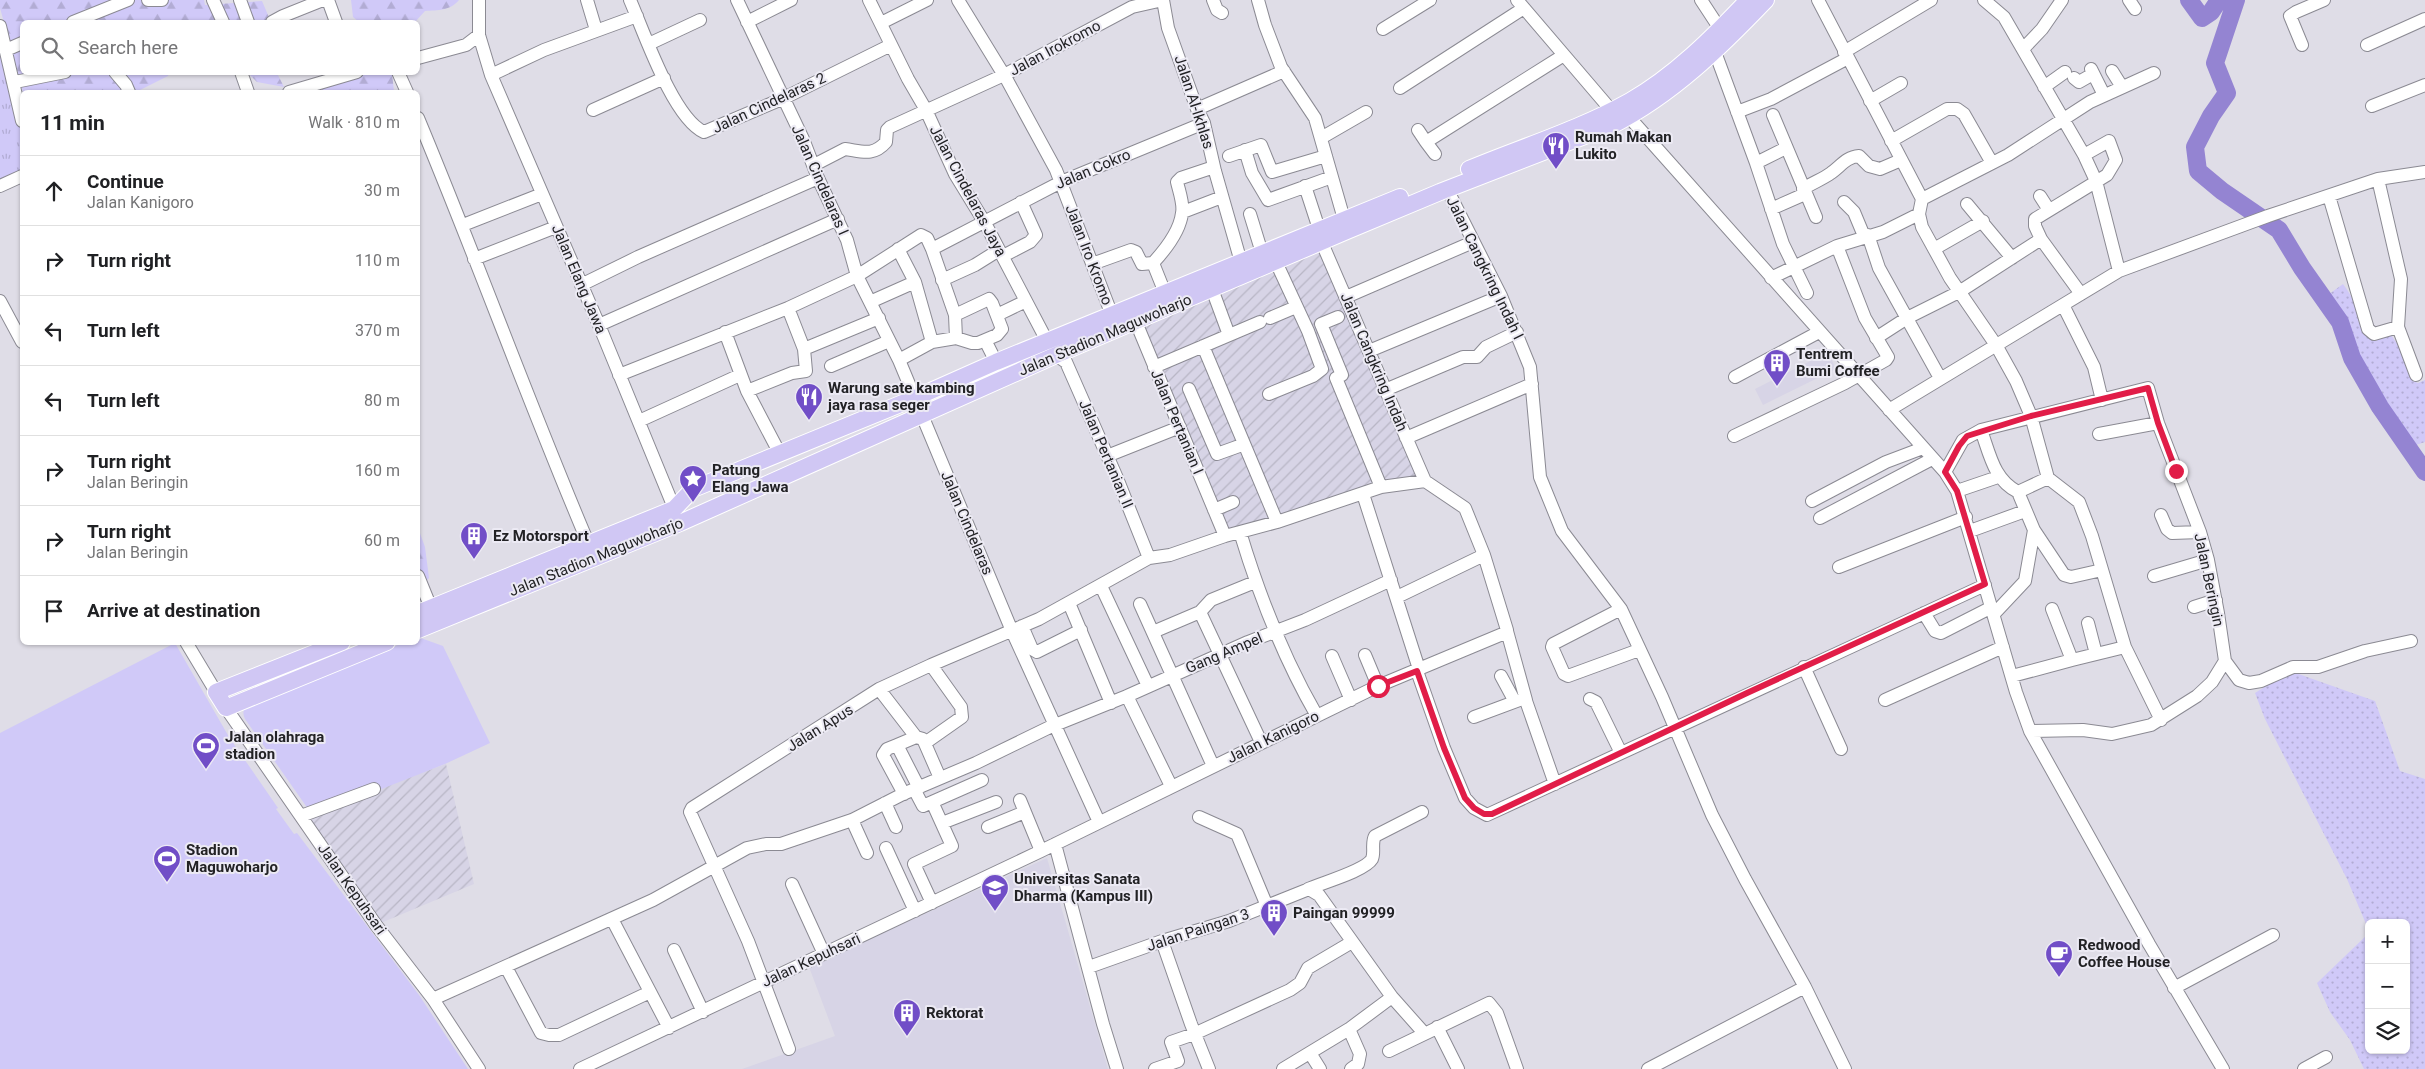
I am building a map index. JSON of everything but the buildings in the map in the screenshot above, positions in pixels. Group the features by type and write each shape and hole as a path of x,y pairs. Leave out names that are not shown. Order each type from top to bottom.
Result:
{"main road":[{"name":"Jalan Stadion Maguwoharjo","path":"1346,226 1573,134 1629,117 1664,86 1748,0"},
{"name":"Jalan Stadion Maguwoharjo","path":"424,610 588,545 677,516 712,508 922,415 1052,348 1132,314 1212,289 1269,258 1320,236 1447,189 1573,134 1611,110 1664,86 1714,52 1766,0"},
{"name":"Jalan Stadion Maguwoharjo","path":"1132,314 1166,293 1241,262 1269,258"},
{"name":"Jalan Stadion Maguwoharjo","path":"420,629 677,516 680,506 688,493 702,486 915,398 996,362 1052,348"},
{"path":"702,486 712,508"},
{"path":"334,645 216,692 226,708 380,645"}],"street":[{"path":"78,20 128,0"},
{"path":"148,0 162,0"},
{"path":"213,0 221,20"},
{"path":"240,0 247,20"},
{"path":"276,20 323,0"},
{"path":"328,0 335,20"},
{"name":"Jalan Elang Jawa","path":"479,0 479,34 489,70 639,421 677,516"},
{"path":"587,0 596,30"},
{"name":"Jalan Cindelaras 2","path":"630,0 664,78 684,115 704,132 782,99 891,45"},
{"name":"Jalan Cindelaras I","path":"737,0 838,219 847,240 857,276 899,360 915,398"},
{"path":"747,22 791,0"},
{"name":"Jalan Cindelaras Jaya","path":"869,0 926,110 955,174 985,223 1052,348"},
{"path":"881,23 927,0"},
{"path":"814,165 845,149 864,154 874,151 886,142 888,128 1004,75 958,0"},
{"name":"Jalan Irokromo","path":"1061,182 1004,75 1130,4 1163,0"},
{"name":"Jalan Al-Ikhlas","path":"1163,0 1168,28 1197,109 1204,123 1214,167 1241,262"},
{"path":"1213,0 1217,10 1222,13"},
{"path":"1258,0 1265,25 1284,71 1315,118 1346,226"},
{"path":"1383,29 1430,0"},
{"path":"1701,0 1720,29"},
{"path":"1818,0 1900,160 1922,198 1919,214 1922,227 1959,292 1996,345 2016,381 2031,416 2048,478 2079,502 2092,536 2125,647 2161,720"},
{"path":"1737,112 1770,99 1846,55 1931,0"},
{"path":"1984,0 2004,17 2084,154 2096,181 2119,271"},
{"path":"2024,49 2042,29 2062,0"},
{"path":"2302,44 2290,16 2324,0"},
{"path":"1400,88 1520,4 1611,110"},
{"path":"466,45 489,70 637,16"},
{"path":"2367,45 2425,19"},
{"path":"648,41 653,42 700,20"},
{"path":"0,26 15,82 20,110"},
{"path":"420,57 466,45 479,34"},
{"path":"6,50 20,44"},
{"path":"1714,52 1756,163 1783,244 1807,293"},
{"path":"1426,142 1564,55"},
{"path":"1197,109 1284,71"},
{"path":"2112,71 2122,87"},
{"path":"2044,87 2070,75 2079,82 2092,72 2104,95"},
{"path":"1922,198 1992,163 2104,95 2154,73"},
{"path":"15,82 49,75"},
{"path":"118,75 128,90"},
{"path":"243,75 247,90"},
{"path":"296,90 349,75"},
{"path":"399,75 406,90"},
{"path":"593,110 664,78"},
{"path":"1870,101 1901,83"},
{"path":"2372,106 2425,85"},
{"path":"1891,142 1948,108 1957,109 1964,114 1992,163"},
{"path":"1321,138 1366,112"},
{"path":"1773,115 1816,217"},
{"path":"1629,117 1945,472 1957,491 2030,731 2174,988 2223,1069"},
{"path":"420,123 463,225 474,259 539,428 588,545"},
{"name":"Jalan Cokro","path":"932,249 1061,182 1204,123"},
{"path":"1418,130 1435,154"},
{"path":"2081,294 2041,239 2034,222 2035,219 2107,175 2116,157 2109,141 2084,154"},
{"path":"1229,156 1261,145 1272,172 1326,156"},
{"path":"1756,163 1786,148"},
{"path":"1245,150 1252,173 1268,200 1332,177"},
{"path":"1772,209 1804,191 1830,174 1845,161 1854,157 1859,156 1869,166 1880,169 1900,160"},
{"path":"1092,264 1131,250 1135,251 1142,264 1153,263 1164,252 1183,212 1178,181 1214,167"},
{"path":"1889,410 2119,271 2263,218 2378,179 2425,172"},
{"path":"0,186 20,177"},
{"path":"581,285 638,257 818,178"},
{"path":"2378,179 2401,280 2398,327 2416,375"},
{"name":"Jalan Iro Kromo","path":"1061,182 1114,322"},
{"name":"Jalan Cangkring Indah","path":"1305,186 1320,236 1425,481"},
{"name":"Jalan Cangkring Indah I","path":"1447,189 1502,296 1530,367 1540,477 1562,531 1621,610 1720,831 1805,987 1845,1069"},
{"path":"463,225 542,194"},
{"path":"2040,196 2049,210"},
{"path":"2329,196 2368,329 2374,334 2398,327"},
{"path":"1183,212 1222,197"},
{"path":"942,280 1030,242 1036,235 1021,202"},
{"path":"1844,202 1854,212 1879,268 1940,378"},
{"path":"1967,204 2012,258"},
{"path":"1250,214 1269,258 1308,331 1322,369 1313,376 1269,394"},
{"path":"1771,278 1837,246 1884,232 1919,214"},
{"path":"598,325 838,219"},
{"path":"1934,249 1983,221"},
{"path":"474,259 556,227"},
{"path":"619,375 788,308 857,276 921,235 927,238 932,249 955,315 956,338"},
{"path":"1876,338 1907,318 1959,292 2041,239"},
{"path":"1346,297 1473,242"},
{"path":"1734,436 1858,376 1888,357 1865,318 1837,246"},
{"path":"898,249 915,282 932,342"},
{"path":"1153,263 1166,293"},
{"path":"870,302 915,282"},
{"path":"1212,289 1229,335"},
{"path":"1369,351 1502,296"},
{"path":"899,360 932,342 956,338 972,343 996,335 1002,329 992,301 988,299 955,315"},
{"path":"0,301 20,338"},
{"path":"997,316 1026,301"},
{"path":"2063,305 2094,367 2102,400"},
{"path":"1154,367 1296,307"},
{"path":"747,391 792,373 806,371 804,349 788,308"},
{"name":"Jalan Pertanian I","path":"1132,314 1225,536"},
{"path":"1308,331 1338,317"},
{"path":"804,349 878,318"},
{"path":"1320,324 1342,375 1336,378 1381,487"},
{"path":"725,332 747,391 780,454"},
{"path":"1385,390 1464,358 1476,357 1484,348 1517,332"},
{"path":"1735,377 1819,332"},
{"path":"831,366 889,340"},
{"path":"985,340 996,362"},
{"path":"1202,346 1242,445 1277,522"},
{"name":"Jalan Pertanian II","path":"1052,348 1066,362 1107,456 1148,558"},
{"path":"639,421 740,375"},
{"path":"1406,438 1532,384"},
{"name":"Jalan Beringin","path":"1945,472 1963,440 1981,430 2148,388 2158,423 2200,532 2208,560 2216,600 2224,661"},
{"path":"1189,389 1217,454 1242,445"},
{"name":"Jalan Cindelaras","path":"915,398 1017,629"},
{"path":"2099,434 2158,423"},
{"path":"1107,456 1180,427"},
{"path":"1981,430 1998,477 2007,486 2018,492 2034,530 2064,575 2071,577 2102,570"},
{"path":"1812,501 1886,462 1923,448"},
{"path":"1820,518 1932,459"},
{"path":"1957,491 1998,477"},
{"path":"2018,492 2048,478"},
{"path":"1148,558 1170,555 1381,487 1425,481 1465,508 1484,555 1507,631 1520,700 1555,784"},
{"path":"1363,494 1444,748 1465,798 1474,808 1484,814 1492,814 1985,584"},
{"path":"1214,510 1233,502"},
{"path":"1970,531 2025,511"},
{"path":"2160,515 2168,531 2172,533 2200,532"},
{"path":"1839,567 1966,517"},
{"path":"1924,613 1935,631 1941,633 1993,610 2024,581 2034,530"},
{"path":"1240,532 1255,582 1294,677 1317,716"},
{"path":"1397,597 1484,555"},
{"name":"Jalan Apus","path":"715,866 690,812 692,808 880,689 931,665 1017,629 1101,586 1148,558"},
{"path":"2154,576 2208,560"},
{"name":"Gang Ampel","path":"433,999 612,919 747,848 766,844 781,844 852,820 912,790 1056,725 1111,703 1220,654 1277,632 1391,580"},
{"path":"1153,632 1200,612 1212,600 1255,582"},
{"path":"1101,586 1148,686"},
{"path":"420,587 424,610"},
{"path":"2194,607 2216,600"},
{"path":"1069,603 1111,703"},
{"path":"1140,604 1213,766"},
{"path":"2052,609 2072,660"},
{"path":"1621,610 1553,644 1552,647 1564,674 1568,676 1639,650"},
{"path":"1200,612 1260,742"},
{"path":"2088,622 2096,654"},
{"path":"1017,629 1032,649 1037,652 1081,630"},
{"path":"1017,629 1056,725 1099,822"},
{"name":"Jalan Kanigoro","path":"1041,851 1260,742 1378,686 1507,631"},
{"path":"2030,731 2083,730 2112,734 2161,720 2197,696 2212,682 2224,661 2239,680 2261,682 2293,667 2318,667 2365,651 2411,641"},
{"path":"188,645 216,692"},
{"path":"1885,700 2003,647"},
{"path":"2012,676 2125,647"},
{"path":"1366,655 1378,686"},
{"path":"1332,656 1351,700"},
{"path":"931,665 959,704 962,712 960,720 920,740 898,745 912,790 923,806 932,804 982,780"},
{"path":"1804,668 1841,749"},
{"path":"1501,676 1520,700"},
{"path":"880,689 920,740 940,778"},
{"path":"1127,696 1171,786"},
{"path":"1590,699 1596,702 1621,753"},
{"path":"1474,717 1520,700"},
{"name":"Jalan Kepuhsari","path":"226,708 376,926 433,999 479,1069"},
{"path":"300,816 374,788"},
{"path":"942,823 996,802"},
{"path":"885,804 896,826"},
{"path":"932,804 952,846 914,864 932,903"},
{"path":"988,827 1022,806 1041,851"},
{"name":"Jalan Paingan 3","path":"1089,968 1162,941 1194,933 1344,876 1371,860 1375,836 1422,812"},
{"path":"1199,817 1235,832 1241,840 1267,906"},
{"path":"852,820 867,853"},
{"path":"1055,844 1103,1024 1117,1069"},
{"path":"886,848 915,911"},
{"name":"Jalan Kepuhsari","path":"580,1069 1041,851"},
{"path":"715,866 748,941 762,983 789,1049"},
{"path":"792,884 824,954"},
{"path":"1307,889 1319,895 1392,997 1424,1033"},
{"path":"612,919 669,1028"},
{"path":"2174,988 2273,935"},
{"path":"1162,941 1194,1034 1209,1069"},
{"path":"1155,1069 1178,1061 1171,1042 1194,1034 1290,990 1300,983 1308,968 1352,942"},
{"path":"674,950 703,1012"},
{"path":"506,967 539,1030 549,1036 559,1035 650,992"},
{"path":"1648,1069 1805,987"},
{"path":"1284,1069 1349,1029 1392,997"},
{"path":"1388,1051 1491,1004 1497,1013 1517,1069"},
{"path":"1437,1027 1458,1069"},
{"path":"1349,1029 1360,1054 1358,1064 1351,1069"},
{"path":"1310,1054 1320,1069"},
{"path":"610,1056 614,1069"},
{"path":"2304,1069 2326,1057"}],"shaded area":[{"path":"1322,243 1425,481 1225,536 1135,321"},
{"name":"Tentrem Bumi Coffee","path":"1828,352 1836,369 1763,405 1755,389"},
{"path":"446,764 474,884 376,925 301,816"},
{"name":"Universitas Sanata Dharma (Kampus III)","path":"1047,858 1108,1069 742,1069 835,1036 809,967"}],"green space":[{"path":"0,0 204,0 205,5 262,1 270,20 20,20 20,75 168,75 140,90 22,90 0,8"},
{"path":"351,0 459,0 448,8 425,11 417,20 357,20 353,17"},
{"path":"0,31 20,108 20,174 0,183"},
{"path":"250,75 278,75 284,87 257,82"},
{"path":"340,75 392,75 394,90 296,90"},
{"path":"2343,284 2375,341 2391,335 2403,352 2413,381 2418,383 2425,380 2425,442 2413,446 2370,383 2357,360 2347,324 2339,311 2325,297"},
{"path":"420,533 425,547 429,578 420,588"},
{"path":"420,638 443,646 490,743 445,764 313,816 245,719 243,714 245,707 251,701 398,645 420,645"},
{"name":"Stadion Maguwoharjo","path":"171,645 176,645 229,737 278,808 276,809 294,834 297,833 419,995 468,1069 0,1069 0,733"},
{"path":"2290,671 2375,701 2400,771 2425,779 2425,1069 2364,1069 2350,1040 2330,1012 2317,983 2365,937 2365,1054 2410,1054 2410,919 2365,919 2365,922 2347,879 2265,719 2255,693"}],"waterway":[{"path":"2189,0 2202,18 2211,12 2219,0"},
{"path":"2236,0 2215,63 2227,93 2211,116 2195,147 2198,171 2222,191 2279,230 2302,268 2340,322 2352,358 2380,407 2425,472"}],"place":[{"name":"Rumah Makan Lukito","path":"1556,170"},
{"name":"Tentrem Bumi Coffee","path":"1777,387"},
{"name":"Warung sate kambing jaya rasa seger","path":"809,421"},
{"name":"Patung Elang Jawa","path":"693,503"},
{"name":"Ez Motorsport","path":"474,560"},
{"name":"Jalan olahraga stadion","path":"206,770"},
{"name":"Stadion Maguwoharjo","path":"167,883"},
{"name":"Universitas Sanata Dharma (Kampus III)","path":"995,912"},
{"name":"Paingan 99999","path":"1274,937"},
{"name":"Redwood Coffee House","path":"2059,978"},
{"name":"Rektorat","path":"907,1037"}],"route":[{"path":"1378,686 1417,671 1444,748 1465,798 1469,804 1484,814 1492,814 1675,729 1747,693 1985,584 1957,491 1945,472 1959,446 1967,436 1981,430 2031,416 2148,388 2158,423 2176,471"}]}
